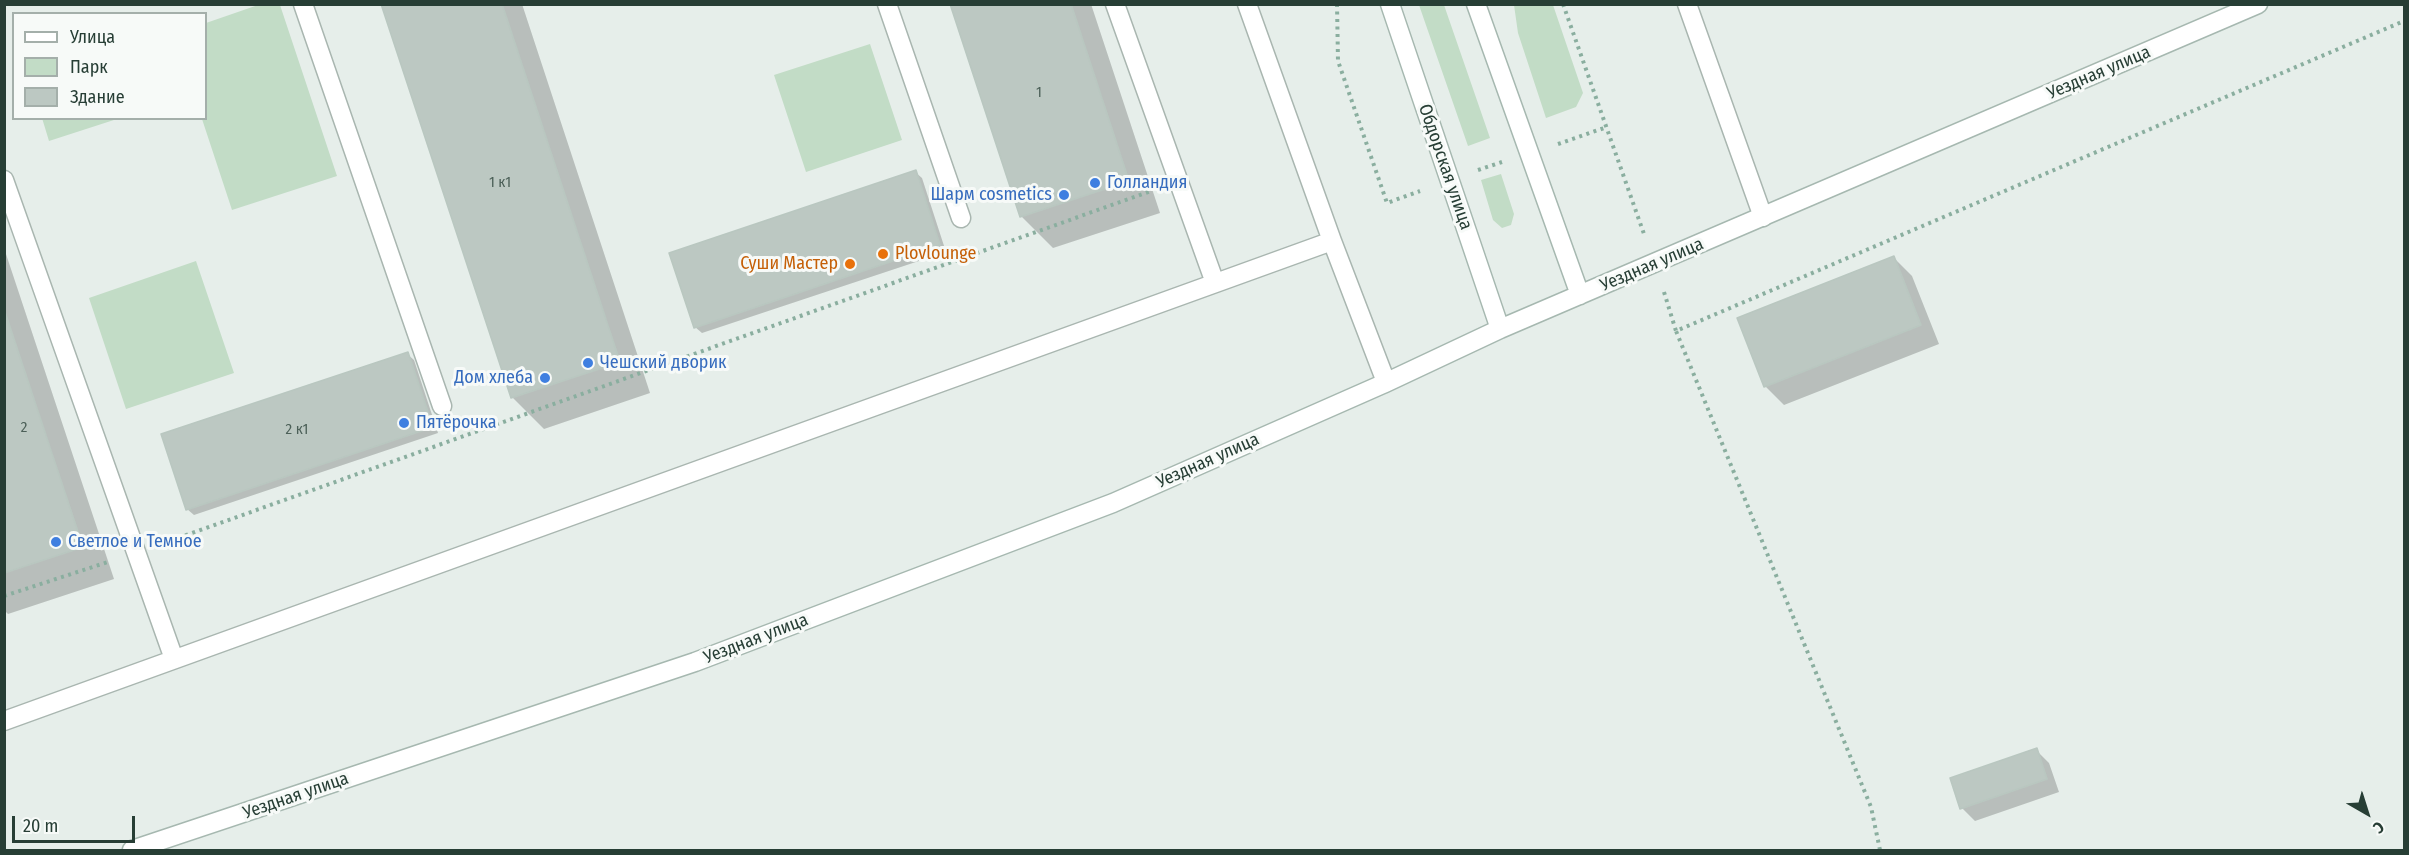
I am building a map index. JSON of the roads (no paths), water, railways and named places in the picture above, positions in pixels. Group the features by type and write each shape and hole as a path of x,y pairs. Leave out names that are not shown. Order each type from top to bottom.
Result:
{"street":[{"path":"303,4 442,406"},
{"path":"887,4 961,218"},
{"path":"1116,4 1215,283"},
{"path":"1247,4 1386,382"},
{"name":"Обдорская улица","path":"1390,4 1500,329"},
{"path":"1476,4 1580,295"},
{"path":"1687,4 1763,217"},
{"name":"Уездная улица","path":"132,850 160,845 695,663 1113,503 1500,329 2258,4"},
{"path":"4,180 174,659"},
{"path":"4,721 1332,240"}],"place":[{"name":"Голландия","path":"1095,183"},
{"name":"Шарм cosmetics","path":"1064,195"},
{"name":"Plovlounge","path":"883,254"},
{"name":"Суши Мастер","path":"850,264"},
{"name":"Чешский дворик","path":"588,363"},
{"name":"Дом хлеба","path":"545,378"},
{"name":"Пятёрочка","path":"404,423"},
{"name":"Светлое и Темное","path":"56,542"}]}
